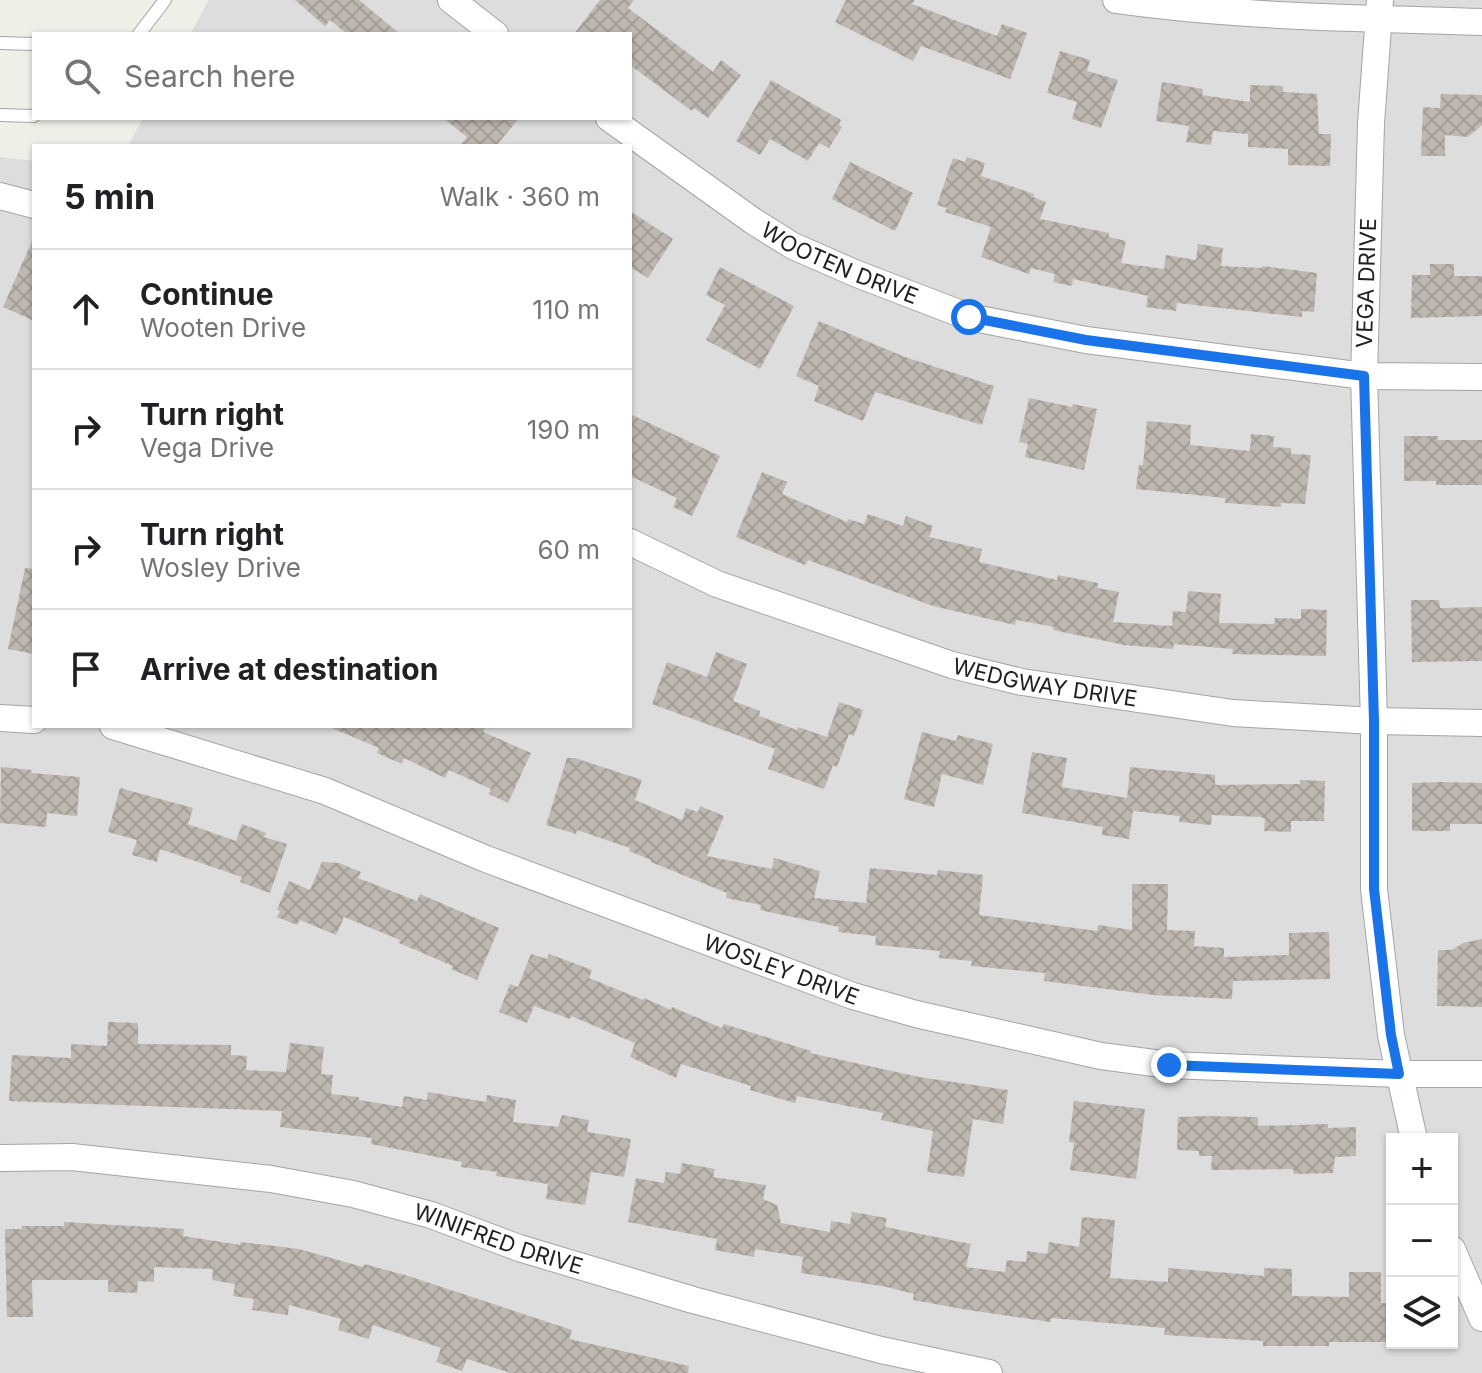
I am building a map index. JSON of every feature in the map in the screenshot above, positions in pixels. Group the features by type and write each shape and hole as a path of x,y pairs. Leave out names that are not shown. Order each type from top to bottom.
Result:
{"street":[{"path":"451,0 492,32"},
{"path":"1116,0 1176,8 1305,17 1379,10 1482,22"},
{"name":"VEGA DRIVE","path":"1379,10 1371,124 1364,376 1374,721 1374,889 1391,1035 1413,1133"},
{"name":"WOOTEN DRIVE","path":"612,120 793,246 969,317 1086,340 1364,376 1482,377"},
{"path":"0,196 32,204"},
{"name":"WEDGWAY DRIVE","path":"632,543 717,584 952,665 1022,682 1233,713 1482,723"},
{"path":"0,718 32,720"},
{"name":"WOSLEY DRIVE","path":"120,728 325,791 486,859 853,996 916,1014 1101,1056 1169,1065 1482,1074"},
{"name":"WINIFRED DRIVE","path":"0,1158 72,1157 271,1179 353,1194 431,1215 519,1248 693,1300 880,1362 989,1373"},
{"path":"1458,1263 1482,1318"}],"lane":[{"path":"141,32 165,0"},
{"path":"0,43 32,44"},
{"path":"0,115 32,116"}],"shaded area":[{"path":"209,0 1482,0 1482,1373 0,1373 0,157 32,161 32,728 632,728 632,144 129,144 142,120 632,120 632,32 191,32"}],"building":[{"path":"295,0 359,0 398,32 345,32 330,20 325,26"},
{"path":"600,0 634,0 628,8 713,72 721,60 741,75 708,118 694,108 692,111 632,66 632,32 576,32"},
{"path":"846,0 915,0 912,4 997,36 1002,24 1027,33 1010,79 921,46 913,61 835,22"},
{"path":"1060,51 1090,60 1087,71 1118,80 1101,128 1072,119 1077,102 1047,93"},
{"path":"771,80 841,120 839,125 842,127 829,148 819,143 808,161 770,139 760,155 736,141"},
{"path":"1162,82 1203,89 1202,95 1250,102 1250,85 1283,86 1283,92 1317,94 1319,134 1331,134 1330,166 1288,165 1288,149 1248,147 1248,134 1213,131 1211,145 1186,142 1189,126 1156,121"},
{"path":"1441,94 1482,95 1482,125 1468,137 1445,135 1445,156 1421,156 1423,107 1440,108"},
{"path":"446,120 517,120 498,144 462,144 467,137"},
{"path":"967,157 985,163 981,176 1034,194 1033,197 1046,202 1040,219 1109,233 1109,237 1126,241 1121,263 1164,269 1166,255 1196,260 1198,244 1223,248 1221,266 1262,266 1317,273 1314,312 1302,311 1302,317 1177,303 1176,311 1146,307 1148,296 1073,279 1072,286 1053,282 1055,274 1031,268 1029,274 981,257 991,227 945,212 947,208 937,205 953,158 965,162"},
{"path":"850,162 913,193 895,231 832,199"},
{"path":"632,212 673,239 648,278 632,268"},
{"path":"32,242 32,320 3,307"},
{"path":"1430,264 1454,264 1454,276 1482,276 1482,316 1411,318 1412,275 1430,275"},
{"path":"720,267 794,306 760,369 706,340 725,305 706,295"},
{"path":"819,321 905,357 994,386 982,425 875,392 863,421 814,401 819,386 796,376"},
{"path":"1029,398 1097,409 1084,470 1025,457 1028,444 1019,442"},
{"path":"632,415 720,456 692,516 673,507 677,498 632,477"},
{"path":"1147,421 1191,425 1190,445 1250,451 1251,434 1274,436 1273,447 1291,448 1291,454 1311,455 1305,504 1281,503 1281,507 1225,503 1225,498 1136,489 1139,465 1143,465"},
{"path":"1404,436 1482,440 1482,485 1404,481"},
{"path":"762,472 787,482 782,494 847,522 848,519 864,524 868,514 903,526 906,516 933,526 929,537 982,549 979,562 1057,580 1058,575 1098,583 1097,588 1119,592 1113,622 1172,626 1173,611 1186,612 1188,591 1221,594 1219,623 1274,624 1275,618 1301,619 1301,609 1327,610 1326,656 1232,654 1233,649 1174,644 1173,649 1124,645 1053,630 1054,627 1016,620 1015,625 933,606 808,560 805,565 736,537"},
{"path":"25,568 32,569 32,654 8,649"},
{"path":"1411,600 1439,600 1440,608 1482,607 1482,661 1412,662"},
{"path":"716,652 747,664 733,701 760,711 759,716 827,737 839,702 863,710 854,736 849,734 837,767 833,765 824,789 768,769 775,749 652,704 667,662 707,677"},
{"path":"332,728 485,728 483,732 531,753 508,803 489,794 491,789 449,770 445,778 404,758 402,764 377,753 379,748"},
{"path":"922,732 956,741 958,735 993,744 983,785 942,774 934,807 904,799"},
{"path":"1032,752 1067,758 1062,787 1127,798 1130,767 1215,775 1215,785 1325,781 1324,821 1291,821 1291,832 1264,831 1265,819 1261,817 1212,815 1211,825 1179,822 1180,816 1133,811 1129,839 1102,835 1103,827 1022,813"},
{"path":"567,758 642,780 635,800 682,820 686,808 698,812 700,806 724,816 707,856 772,869 774,858 820,871 814,898 866,903 870,868 937,875 938,870 983,875 979,915 1097,931 1098,925 1132,930 1132,884 1168,884 1167,930 1195,931 1194,946 1224,948 1224,957 1289,955 1289,933 1329,932 1330,979 1233,981 1232,999 1154,995 1044,981 1045,973 971,966 972,961 939,958 940,951 875,945 876,936 838,932 839,927 760,910 761,905 726,898 727,893 651,862 629,851 630,848 577,830 576,834 546,825"},
{"path":"1,767 80,777 77,816 47,813 46,827 0,823"},
{"path":"1412,783 1482,783 1482,824 1450,824 1450,831 1412,831"},
{"path":"120,788 193,808 188,824 236,841 242,824 266,833 264,837 287,844 270,893 240,882 242,877 160,849 157,862 132,855 137,840 108,832"},
{"path":"322,862 339,863 361,872 358,878 417,901 420,894 499,928 477,980 399,943 400,940 344,917 336,935 300,920 297,925 277,917 289,881 310,890"},
{"path":"1482,939 1482,1007 1437,1006 1438,950 1452,950 1463,943"},
{"path":"531,954 547,959 549,954 592,970 589,978 722,1028 724,1024 810,1053 919,1077 1008,1090 1003,1124 973,1119 964,1177 927,1172 933,1131 881,1120 883,1113 797,1096 795,1103 681,1064 676,1078 630,1057 635,1043 571,1016 570,1019 534,1006 527,1023 499,1012 510,984 518,987"},
{"path":"108,1022 138,1023 138,1044 231,1045 231,1055 247,1056 246,1070 286,1072 290,1043 324,1047 321,1074 333,1075 331,1094 359,1097 359,1100 402,1107 404,1096 427,1100 428,1092 486,1102 487,1095 516,1100 513,1122 558,1127 562,1115 589,1120 587,1132 631,1139 624,1177 591,1172 585,1205 546,1199 548,1184 496,1176 497,1172 461,1167 462,1162 371,1144 372,1138 280,1127 282,1111 9,1101 12,1055 71,1058 71,1044 107,1046"},
{"path":"1074,1101 1145,1109 1136,1179 1070,1170 1074,1143 1069,1142"},
{"path":"1178,1117 1258,1117 1258,1126 1328,1124 1328,1128 1356,1127 1356,1156 1335,1157 1333,1173 1294,1174 1293,1169 1211,1170 1212,1156 1199,1156 1199,1151 1177,1150"},
{"path":"682,1163 715,1169 713,1177 766,1185 763,1199 777,1205 781,1223 830,1232 831,1221 850,1224 852,1212 887,1218 885,1227 971,1244 966,1267 1005,1272 1007,1260 1026,1262 1027,1251 1047,1254 1049,1242 1079,1247 1082,1217 1115,1220 1110,1278 1168,1282 1168,1268 1264,1276 1264,1268 1292,1269 1292,1296 1349,1297 1349,1272 1381,1272 1381,1303 1386,1303 1386,1342 1263,1346 1263,1341 1164,1335 1165,1328 1051,1318 1050,1322 968,1310 913,1300 914,1294 887,1287 801,1273 803,1257 755,1249 754,1257 715,1250 717,1239 628,1222 636,1178 664,1183 666,1172 680,1174"},
{"path":"64,1222 184,1229 183,1236 240,1245 241,1242 299,1249 363,1267 364,1264 572,1330 569,1339 689,1366 688,1373 511,1373 467,1359 462,1371 436,1362 441,1348 373,1325 369,1339 338,1330 341,1319 289,1305 288,1315 252,1310 254,1299 233,1296 235,1284 212,1280 213,1269 154,1267 154,1282 138,1281 137,1293 108,1292 108,1280 32,1280 33,1317 7,1317 5,1229 64,1226"}],"route":[{"path":"969,317 1086,340 1364,376 1374,721 1374,889 1391,1035 1399,1074 1169,1065"}]}
